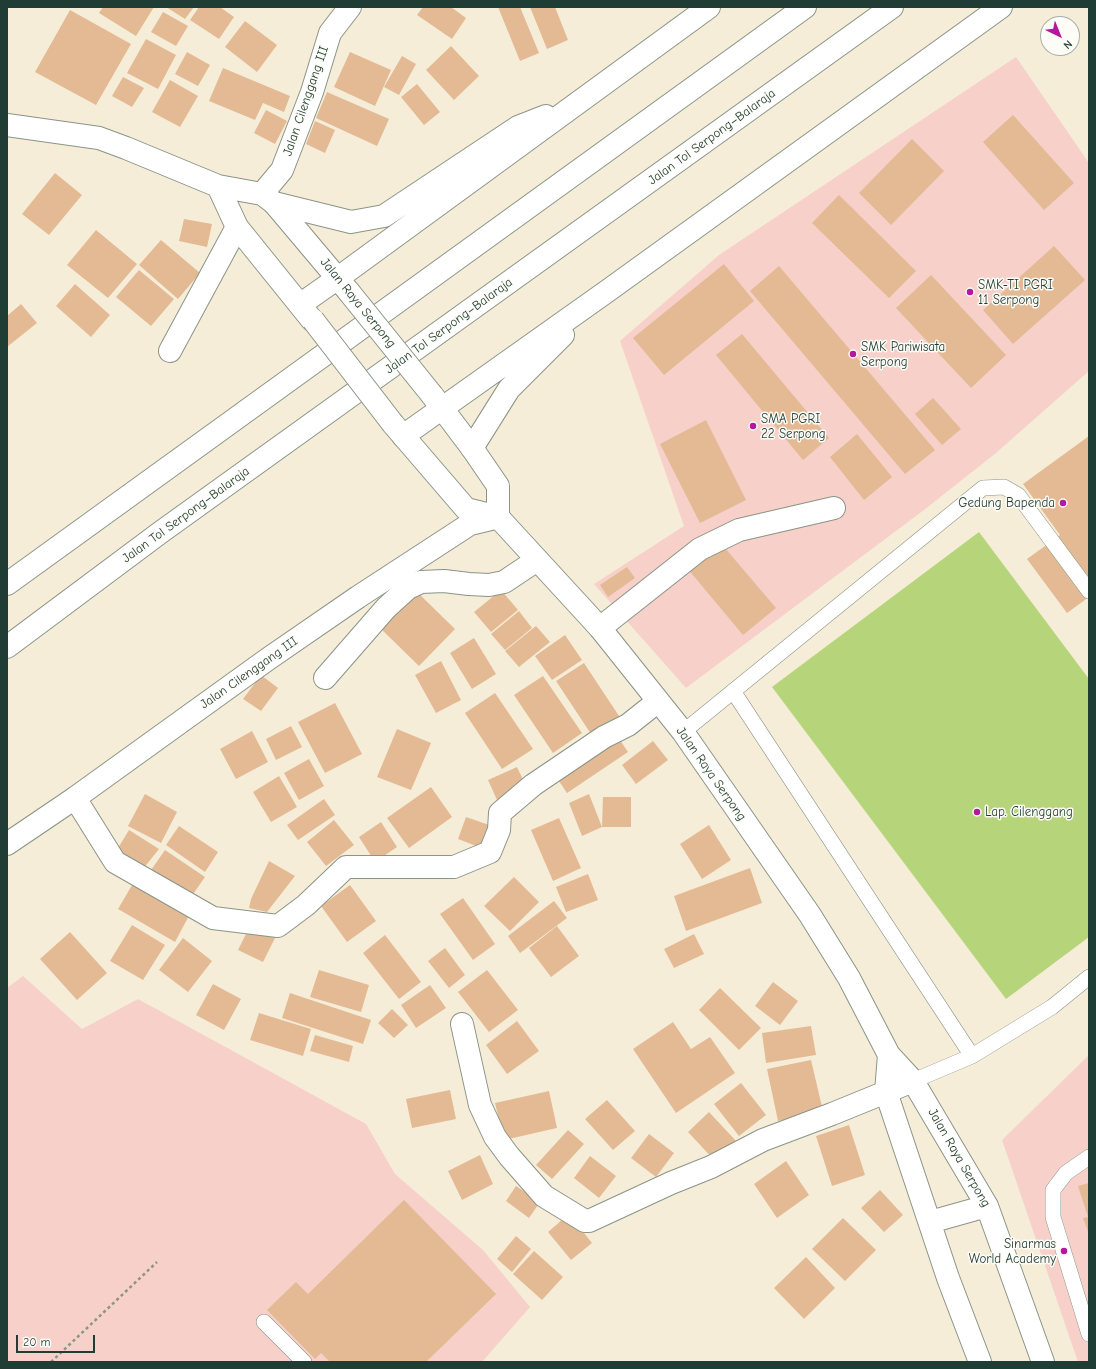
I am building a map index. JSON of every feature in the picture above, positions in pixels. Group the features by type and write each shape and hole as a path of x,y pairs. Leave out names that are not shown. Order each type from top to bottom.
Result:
{"main road":[{"name":"Jalan Cilenggang III","path":"268,198 282,170 312,92 330,33 350,7"},
{"path":"307,312 576,105 709,7"},
{"path":"7,584 804,7"},
{"name":"Jalan Tol Serpong–Balaraja","path":"7,647 161,532 892,7"},
{"path":"398,430 437,401 606,292 1001,7"},
{"path":"7,125 99,138 218,186 268,198 351,222 384,216 518,127 576,105"},
{"path":"218,186 238,227 307,312 398,430 466,509 498,517"},
{"name":"Jalan Raya Serpong","path":"268,198 344,285 437,401 498,486 498,517 600,628 657,702 683,732 810,915 849,978 889,1055 913,1081 987,1206 1043,1362"},
{"path":"170,351 238,227"},
{"path":"472,448 509,389 606,292"},
{"path":"600,628 700,549 739,530 834,508"},
{"name":"Jalan Cilenggang III","path":"7,844 75,798 358,596 470,524 498,517"},
{"path":"325,678 386,608 408,588 421,582 444,581 489,585 504,582 537,560"},
{"path":"75,798 115,862 214,918 278,926 306,905 346,867 454,867 490,852 499,830 500,813 533,785 604,738 628,725 657,702"},
{"path":"462,1024 480,1106 495,1137 544,1196 585,1221 589,1221 671,1183 711,1167 764,1140 913,1081"},
{"path":"889,1055 886,1092 948,1278 980,1362"},
{"path":"930,1222 987,1206"}],"lane":[{"path":"683,732 983,488 1004,487 1018,495 1089,591"},
{"path":"733,691 972,1056"},
{"path":"913,1081 972,1056 1052,1007 1089,977"},
{"path":"1089,1157 1066,1173 1053,1190 1053,1217 1089,1334"},
{"path":"264,1322 304,1362"}],"path":[{"path":"51,1362 157,1262"}],"shaded area":[{"path":"1016,57 1089,163 1089,371 996,453 924,510 686,688 594,584 684,526 620,341 719,255"},
{"path":"23,976 82,1029 138,999 366,1124 395,1174 483,1250 530,1307 482,1362 7,1362 7,988"},
{"name":"Sinarmas World Academy","path":"1089,1055 1089,1362 1078,1362 1002,1140"}],"green space":[{"name":"Lap. Cilenggang","path":"979,532 1089,679 1089,937 1006,999 772,687"}],"building":[{"path":"103,7 154,7 136,36 99,13"},
{"path":"166,7 194,7 185,19"},
{"path":"199,7 220,7 234,17 219,39 190,20"},
{"path":"423,7 451,7 466,18 452,39 417,15"},
{"path":"498,7 520,7 539,53 520,61"},
{"path":"530,7 555,7 568,40 547,49"},
{"path":"70,10 131,44 96,105 35,72"},
{"path":"163,12 188,26 176,46 151,32"},
{"path":"245,21 277,45 257,72 225,47"},
{"path":"146,39 176,55 158,89 127,73"},
{"path":"451,46 479,76 454,100 426,70"},
{"path":"187,52 210,65 198,86 175,74"},
{"path":"350,52 391,70 375,106 334,87"},
{"path":"402,56 416,64 399,95 384,87"},
{"path":"223,68 290,96 284,112 263,103 255,120 209,101"},
{"path":"123,77 144,88 132,107 112,96"},
{"path":"170,80 198,96 180,127 152,112"},
{"path":"417,84 440,112 424,125 401,97"},
{"path":"327,92 389,119 377,146 316,118"},
{"path":"266,110 287,121 275,144 254,133"},
{"path":"1013,115 1074,183 1044,210 983,142"},
{"path":"315,121 335,130 325,153 306,144"},
{"path":"912,139 944,171 891,225 859,193"},
{"path":"55,173 82,195 49,235 22,214"},
{"path":"839,195 916,271 889,298 812,223"},
{"path":"184,219 212,224 207,247 179,241"},
{"path":"96,230 137,264 108,298 67,265"},
{"path":"161,240 200,273 178,299 139,265"},
{"path":"1054,246 1085,280 1013,344 983,310"},
{"path":"724,264 754,301 664,375 633,338"},
{"path":"779,266 935,450 905,474 750,291"},
{"path":"139,270 174,299 151,326 116,297"},
{"path":"931,275 1006,355 971,388 896,308"},
{"path":"75,284 110,315 91,337 56,306"},
{"path":"21,304 37,323 7,347 7,316"},
{"path":"742,334 829,438 803,460 716,355"},
{"path":"933,398 961,429 942,445 915,414"},
{"path":"706,420 746,500 700,523 660,444"},
{"path":"857,434 892,477 864,500 830,457"},
{"name":"Gedung Bapenda","path":"1089,436 1089,597 1067,613 1027,559 1060,535 1023,484"},
{"path":"719,541 776,608 743,635 687,568"},
{"path":"627,567 635,578 608,597 600,585"},
{"path":"413,588 455,629 419,666 377,625"},
{"path":"501,590 518,610 491,632 474,612"},
{"path":"519,611 532,628 505,650 491,634"},
{"path":"536,626 550,642 519,667 505,651"},
{"path":"565,635 582,660 552,680 535,656"},
{"path":"474,638 496,674 472,689 450,653"},
{"path":"441,661 461,700 436,713 415,675"},
{"path":"584,663 621,719 593,737 556,681"},
{"path":"261,675 278,688 261,711 243,699"},
{"path":"543,676 582,733 553,753 514,695"},
{"path":"495,693 533,749 502,769 465,713"},
{"path":"335,703 362,754 325,773 298,722"},
{"path":"291,726 302,747 276,760 266,739"},
{"path":"397,729 431,743 411,790 377,777"},
{"path":"252,731 268,762 236,779 220,749"},
{"path":"618,737 628,752 567,793 557,778"},
{"path":"653,741 668,760 636,784 622,765"},
{"path":"309,759 324,786 299,800 284,773"},
{"path":"517,767 526,786 497,800 488,780"},
{"path":"279,776 297,807 271,822 253,792"},
{"path":"431,787 452,817 409,848 387,818"},
{"path":"145,794 177,812 161,843 128,826"},
{"path":"589,794 602,827 582,836 569,803"},
{"path":"603,797 631,797 631,827 602,827"},
{"path":"324,799 335,815 298,840 287,825"},
{"path":"466,817 495,827 487,850 458,839"},
{"path":"559,818 581,868 553,881 531,830"},
{"path":"334,820 354,845 326,866 307,842"},
{"path":"381,822 397,847 375,862 359,837"},
{"path":"709,825 731,860 702,879 680,844"},
{"path":"179,826 218,852 205,872 166,845"},
{"path":"129,830 159,849 143,869 115,853"},
{"path":"165,850 205,877 189,900 149,873"},
{"path":"269,861 295,876 267,912 249,908 251,899"},
{"path":"750,868 762,903 686,931 674,896"},
{"path":"588,874 598,900 566,912 556,887"},
{"path":"514,877 539,902 510,931 484,906"},
{"path":"135,880 191,912 175,942 118,909"},
{"path":"350,885 376,921 347,942 321,906"},
{"path":"463,898 495,944 473,960 440,914"},
{"path":"554,901 567,918 520,953 508,936"},
{"path":"132,925 165,945 143,980 110,961"},
{"path":"250,926 275,938 263,962 238,950"},
{"path":"557,926 579,956 551,977 529,948"},
{"path":"70,932 107,973 77,1000 40,959"},
{"path":"694,934 704,954 674,968 664,949"},
{"path":"385,935 421,982 399,999 363,953"},
{"path":"183,938 212,961 188,992 159,970"},
{"path":"445,948 465,975 449,988 428,961"},
{"path":"319,970 369,985 361,1012 310,997"},
{"path":"487,970 518,1010 489,1032 458,992"},
{"path":"773,982 798,1001 780,1025 755,1006"},
{"path":"213,984 241,999 224,1030 196,1015"},
{"path":"430,985 446,1008 416,1028 401,1005"},
{"path":"720,988 761,1028 739,1050 699,1010"},
{"path":"290,993 371,1020 363,1044 282,1018"},
{"path":"392,1009 408,1025 394,1038 378,1023"},
{"path":"259,1013 311,1029 303,1056 250,1040"},
{"path":"517,1021 539,1051 507,1074 486,1045"},
{"path":"673,1022 691,1049 710,1037 735,1073 676,1113 633,1049"},
{"path":"811,1026 816,1055 766,1063 762,1033"},
{"path":"315,1035 353,1046 349,1062 310,1051"},
{"path":"811,1060 823,1111 778,1121 767,1069"},
{"path":"741,1083 766,1115 739,1136 714,1104"},
{"path":"450,1090 456,1119 412,1128 406,1099"},
{"path":"549,1091 557,1128 504,1140 495,1103"},
{"path":"607,1100 635,1131 613,1150 585,1119"},
{"path":"709,1112 737,1142 716,1162 688,1132"},
{"path":"849,1125 865,1175 832,1186 816,1136"},
{"path":"568,1130 584,1144 552,1179 536,1165"},
{"path":"649,1134 674,1153 656,1177 631,1158"},
{"path":"480,1155 493,1184 462,1200 448,1171"},
{"path":"590,1156 616,1176 599,1198 574,1178"},
{"path":"786,1161 809,1195 777,1218 754,1184"},
{"path":"1089,1183 1089,1234 1083,1218 1088,1217 1078,1186"},
{"path":"516,1186 540,1202 529,1218 506,1201"},
{"path":"880,1190 903,1215 884,1232 861,1208"},
{"path":"404,1200 496,1294 426,1362 330,1362 321,1353 315,1359 267,1310 296,1282 308,1294"},
{"path":"569,1214 592,1243 571,1260 548,1232"},
{"path":"843,1218 876,1250 845,1281 812,1249"},
{"path":"516,1236 531,1249 512,1272 497,1259"},
{"path":"534,1251 563,1277 542,1300 513,1274"},
{"path":"806,1257 835,1288 804,1319 774,1288"}],"place":[{"name":"SMK-TI PGRI 11 Serpong","path":"970,292"},
{"name":"SMK Pariwisata Serpong","path":"853,354"},
{"name":"SMA PGRI 22 Serpong","path":"753,426"},
{"name":"Gedung Bapenda","path":"1063,503"},
{"name":"Lap. Cilenggang","path":"977,812"},
{"name":"Sinarmas World Academy","path":"1064,1251"}]}
